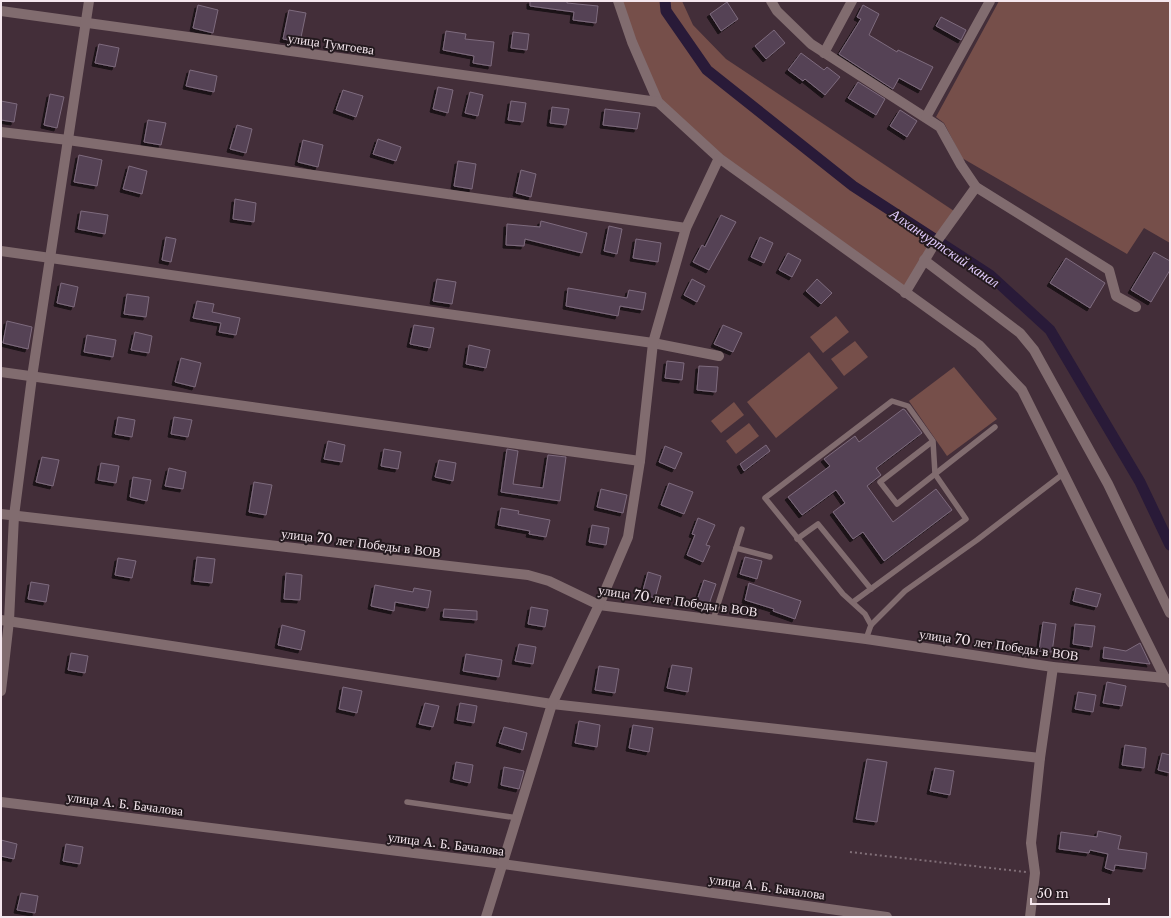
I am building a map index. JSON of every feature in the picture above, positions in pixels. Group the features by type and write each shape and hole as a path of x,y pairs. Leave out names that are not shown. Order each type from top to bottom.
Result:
{"street":[{"path":"1,691 14,516 49,258 89,1"},
{"path":"618,1 632,42 658,102 719,158 979,346 1022,390 1167,682"},
{"path":"771,1 777,11 793,28 824,53 940,127 976,187 1109,270 1116,296 1136,306"},
{"path":"824,53 852,1"},
{"path":"926,117 990,1"},
{"name":"улица Тумгоева","path":"1,11 85,24 658,102"},
{"path":"1,132 68,140 686,228"},
{"path":"486,917 518,818 552,704 599,605 628,537 640,462 653,342 686,228 719,158"},
{"path":"905,293 932,248 976,187"},
{"path":"1,251 653,342 719,356"},
{"path":"924,260 1020,332 1034,350 1108,484 1170,613"},
{"path":"1,372 640,462"},
{"name":"улица 70 лет Победы в ВОВ","path":"1,514 528,575 549,581 599,605 866,639 1053,667 1167,682"},
{"path":"5,621 552,704 1040,758"},
{"path":"1030,917 1035,873 1031,843 1040,758 1053,667"},
{"name":"улица А. Б. Бачалова","path":"1,802 503,864 888,917"}],"lane":[{"path":"853,602 966,519 935,474 933,441 908,406 892,401 765,498 843,594 865,614 871,625"},
{"path":"933,441 880,482 897,504 995,427"},
{"path":"866,639 871,625 905,591 1063,474"},
{"path":"797,539 818,524 871,589"},
{"path":"713,620 742,529"},
{"path":"736,548 770,557"},
{"path":"407,802 518,818"}],"path":[{"path":"850,852 1035,873"}],"shaded area":[{"path":"618,1 682,1 693,25 726,59 957,213 905,293 719,158 658,102"},
{"path":"999,1 1170,1 1170,243 1144,228 1127,254 962,158 944,123 936,117"},
{"path":"836,316 849,332 823,353 810,337"},
{"path":"855,341 868,357 844,376 831,359"},
{"path":"809,352 838,388 776,438 747,402"},
{"path":"954,367 997,419 947,456 909,401"},
{"path":"734,402 744,415 721,433 711,421"},
{"path":"749,423 759,436 736,454 726,441"}],"building":[{"path":"530,1 567,1 567,3 598,6 596,23 573,20 574,12 530,6"},
{"path":"727,2 738,19 721,31 710,14"},
{"path":"198,5 218,10 213,33 193,28"},
{"path":"863,5 879,14 869,35 897,52 898,50 933,67 921,90 899,78 893,89 839,54 861,19 857,17"},
{"path":"289,10 306,13 300,42 283,39"},
{"path":"941,17 966,30 961,40 936,26"},
{"path":"774,30 785,43 766,59 755,46"},
{"path":"446,31 466,34 465,39 494,42 491,66 473,63 474,56 443,50"},
{"path":"513,32 529,34 527,50 511,48"},
{"path":"99,44 119,48 115,67 95,63"},
{"path":"801,53 824,70 827,67 840,77 825,95 805,79 803,81 788,70"},
{"path":"190,70 217,76 214,92 186,86"},
{"path":"858,82 885,99 876,115 848,98"},
{"path":"438,87 453,90 448,113 433,109"},
{"path":"343,90 363,96 356,117 336,110"},
{"path":"470,92 483,95 478,116 465,113"},
{"path":"50,94 64,97 57,128 44,125"},
{"path":"1,101 17,104 14,122 1,120"},
{"path":"511,101 526,103 523,122 508,120"},
{"path":"552,107 569,109 566,125 550,123"},
{"path":"605,109 640,113 637,129 603,125"},
{"path":"900,110 917,121 907,137 890,126"},
{"path":"148,120 166,123 161,145 144,142"},
{"path":"237,125 252,129 246,153 230,149"},
{"path":"378,139 401,147 396,161 373,154"},
{"path":"303,140 323,145 318,167 298,162"},
{"path":"79,155 102,160 97,186 74,182"},
{"path":"458,161 476,164 472,189 454,186"},
{"path":"129,166 147,171 142,194 123,189"},
{"path":"521,170 536,174 531,197 516,193"},
{"path":"235,199 256,203 254,222 233,219"},
{"path":"81,211 108,215 105,234 78,229"},
{"path":"721,215 736,222 709,270 693,262 702,245 705,247"},
{"path":"541,221 587,233 582,253 525,239 524,246 506,245 507,224 540,227"},
{"path":"609,226 622,229 617,254 604,251"},
{"path":"166,237 176,239 171,262 162,260"},
{"path":"760,237 773,243 764,263 751,257"},
{"path":"636,239 661,243 658,262 633,258"},
{"path":"1154,252 1170,261 1170,270 1151,302 1131,290"},
{"path":"788,253 801,260 792,277 779,270"},
{"path":"1066,258 1105,283 1090,308 1050,283"},
{"path":"437,279 456,282 452,304 433,301"},
{"path":"692,279 705,286 697,302 684,295"},
{"path":"817,279 832,293 821,304 806,291"},
{"path":"61,283 78,287 74,307 57,303"},
{"path":"568,288 627,298 629,290 646,293 643,310 620,306 618,316 566,306"},
{"path":"127,294 149,297 146,317 124,314"},
{"path":"197,301 214,304 212,312 240,318 236,335 219,332 221,323 193,318"},
{"path":"7,321 32,327 28,349 3,343"},
{"path":"414,325 434,328 430,348 410,344"},
{"path":"723,325 742,333 733,352 714,344"},
{"path":"135,332 152,336 149,353 131,350"},
{"path":"87,335 116,340 113,357 84,352"},
{"path":"469,345 490,350 486,368 466,364"},
{"path":"181,358 201,363 195,387 175,382"},
{"path":"667,361 684,363 682,380 665,378"},
{"path":"699,366 718,367 716,392 697,390"},
{"path":"903,409 922,433 876,468 881,475 867,486 893,522 936,489 952,510 884,561 863,532 853,539 833,512 845,503 836,490 802,515 788,497 830,466 824,459 855,436 859,442"},
{"path":"118,417 135,420 132,437 115,434"},
{"path":"174,417 192,420 188,437 171,434"},
{"path":"328,441 345,445 342,462 324,459"},
{"path":"766,445 770,451 744,471 740,464"},
{"path":"665,446 682,453 675,469 659,462"},
{"path":"384,449 401,452 398,469 381,466"},
{"path":"507,449 518,451 513,484 543,488 548,455 566,457 560,501 501,492"},
{"path":"42,457 59,460 53,486 36,482"},
{"path":"439,460 456,463 453,481 435,477"},
{"path":"101,463 119,466 116,483 98,480"},
{"path":"169,468 186,472 183,489 165,486"},
{"path":"133,477 151,480 147,501 130,497"},
{"path":"254,482 272,485 266,515 249,512"},
{"path":"669,483 693,492 684,514 661,505"},
{"path":"601,489 627,495 623,513 597,507"},
{"path":"501,508 519,511 518,514 550,520 546,537 529,534 530,531 498,525"},
{"path":"698,518 715,525 706,545 710,546 703,562 687,555 695,535 692,534"},
{"path":"592,525 609,528 606,545 589,542"},
{"path":"197,557 215,559 212,583 194,581"},
{"path":"745,557 762,561 757,579 740,574"},
{"path":"118,558 136,561 132,578 115,575"},
{"path":"648,572 661,576 655,598 642,594"},
{"path":"286,573 302,575 300,600 284,599"},
{"path":"704,580 716,584 707,610 695,606"},
{"path":"31,582 49,585 46,602 28,599"},
{"path":"749,583 801,601 795,619 773,611 774,609 745,600"},
{"path":"375,585 413,592 414,588 431,591 428,608 395,602 394,611 371,606"},
{"path":"1076,588 1101,594 1097,607 1073,601"},
{"path":"531,607 548,610 545,627 528,624"},
{"path":"444,609 477,611 477,620 443,617"},
{"path":"1043,622 1056,624 1052,652 1039,651"},
{"path":"1075,624 1095,626 1092,647 1073,644"},
{"path":"282,625 305,631 301,650 278,645"},
{"path":"1140,643 1150,664 1103,658 1104,647 1126,651"},
{"path":"519,644 536,647 533,664 515,661"},
{"path":"71,653 88,656 85,673 68,670"},
{"path":"466,654 502,660 499,677 463,671"},
{"path":"672,665 692,668 688,692 667,688"},
{"path":"599,666 619,669 615,693 595,690"},
{"path":"1107,682 1126,686 1122,706 1103,703"},
{"path":"343,687 362,691 357,713 339,709"},
{"path":"1078,692 1096,695 1093,712 1075,709"},
{"path":"425,703 439,706 433,727 419,724"},
{"path":"460,703 477,706 474,723 457,720"},
{"path":"579,721 600,725 597,747 575,743"},
{"path":"633,725 653,728 649,752 629,748"},
{"path":"504,727 527,733 523,750 499,743"},
{"path":"1125,745 1146,748 1144,768 1122,765"},
{"path":"1162,753 1170,755 1170,773 1158,770"},
{"path":"867,759 887,762 877,822 856,819"},
{"path":"456,762 473,765 470,783 453,779"},
{"path":"504,767 524,771 519,789 501,785"},
{"path":"935,768 954,771 950,795 930,791"},
{"path":"1098,831 1121,836 1118,849 1147,853 1145,869 1115,865 1114,871 1105,868 1108,854 1090,850 1089,853 1059,849 1061,832 1097,837"},
{"path":"1,840 17,844 14,859 1,856"},
{"path":"66,844 83,847 80,864 63,861"},
{"path":"21,893 38,896 35,913 17,910"}],"waterway":[{"name":"Алханчуртский канал","path":"665,1 666,11 707,70 853,186 990,275 1050,330 1140,482 1170,545"}]}
